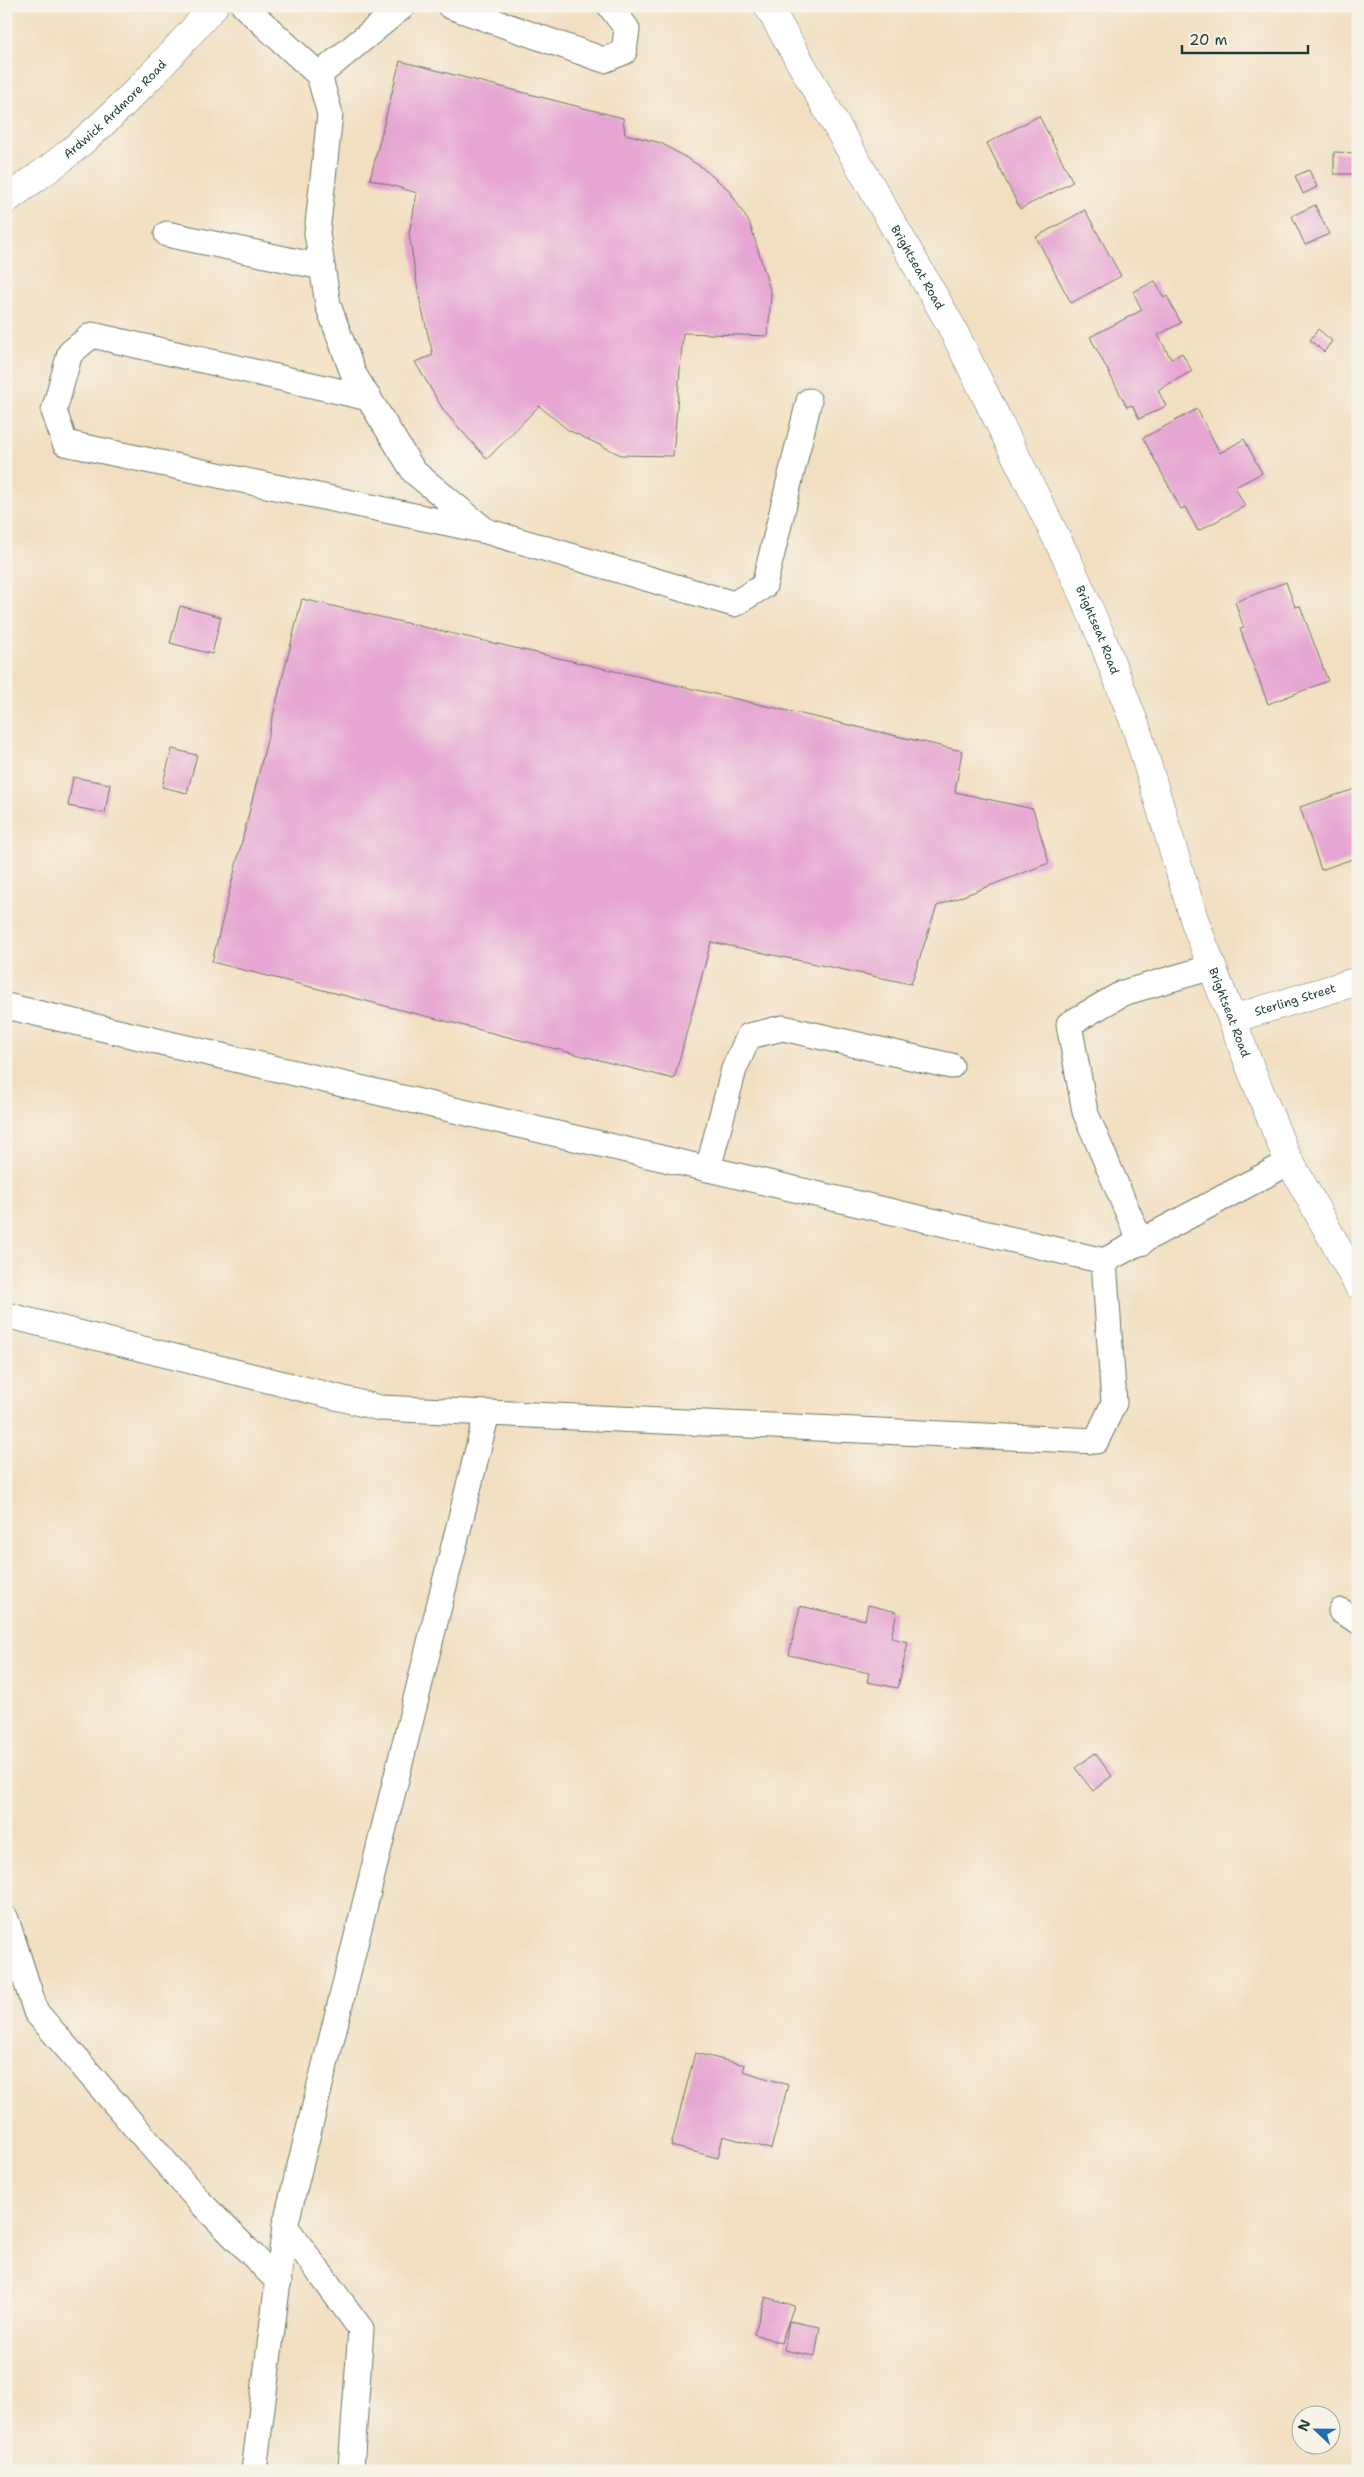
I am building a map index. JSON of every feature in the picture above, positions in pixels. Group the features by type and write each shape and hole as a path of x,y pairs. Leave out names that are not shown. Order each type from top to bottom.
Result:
{"street":[{"name":"Ardwick Ardmore Road","path":"6,200 66,156 111,115 169,58 214,6"},
{"name":"Brightseat Road","path":"768,6 950,324 1068,561 1101,636 1136,727 1195,922 1232,1019 1290,1162 1358,1285"},
{"name":"Sterling Street","path":"1232,1019 1358,981"}],"lane":[{"path":"244,6 319,75 330,114 317,233 328,305 353,373 414,472 486,531"},
{"path":"319,75 403,6"},
{"path":"450,6 604,60 624,52 627,29 610,6"},
{"path":"166,234 322,267"},
{"path":"369,398 92,335 70,353 54,411 65,443 486,531 734,604 764,586 809,401"},
{"path":"1141,1243 1085,1112 1069,1024 1123,992 1212,967"},
{"path":"6,1006 1104,1261 1290,1162"},
{"path":"708,1169 734,1069 749,1036 783,1028 951,1066"},
{"path":"6,1315 380,1408 1096,1441 1114,1403 1104,1261"},
{"path":"254,2471 285,2226 487,1413"},
{"path":"6,1919 36,2012 199,2201 278,2282"},
{"path":"285,2226 361,2329 351,2468 349,2471"}],"building":[{"path":"400,61 623,118 625,134 661,143 700,166 729,190 750,224 771,293 768,336 683,333 673,456 621,455 568,430 539,406 487,459 444,411 415,362 433,355 419,297 409,234 417,193 370,179"},
{"path":"1039,116 1073,182 1020,209 987,143"},
{"path":"1334,152 1358,153 1358,174 1334,174"},
{"path":"1309,170 1317,187 1303,194 1295,176"},
{"path":"1315,205 1329,234 1305,245 1292,216"},
{"path":"1085,210 1121,276 1071,303 1036,237"},
{"path":"1155,281 1164,298 1167,296 1181,323 1158,335 1171,359 1182,353 1192,371 1158,390 1166,406 1139,419 1132,405 1127,407 1090,337 1142,310 1133,292"},
{"path":"1318,329 1332,341 1324,352 1310,340"},
{"path":"1197,409 1220,453 1244,439 1262,473 1235,487 1245,506 1198,531 1185,507 1181,509 1143,438"},
{"path":"1286,582 1295,607 1300,606 1328,681 1268,704 1240,629 1244,628 1235,602"},
{"path":"302,599 962,751 955,792 1033,809 1049,863 937,906 911,984 711,942 674,1079 212,962"},
{"path":"180,606 221,617 212,654 170,643"},
{"path":"172,749 197,755 187,793 162,787"},
{"path":"73,777 110,784 105,813 68,806"},
{"path":"1358,788 1358,857 1321,870 1300,807"},
{"path":"868,1605 897,1612 891,1638 908,1642 898,1688 867,1682 869,1673 789,1655 800,1606 865,1620"},
{"path":"1095,1753 1112,1776 1093,1791 1075,1768"},
{"path":"695,2053 745,2065 743,2071 788,2085 771,2149 723,2136 718,2158 671,2146"},
{"path":"766,2297 794,2306 781,2343 754,2334"},
{"path":"789,2321 820,2327 815,2356 784,2350"}]}
